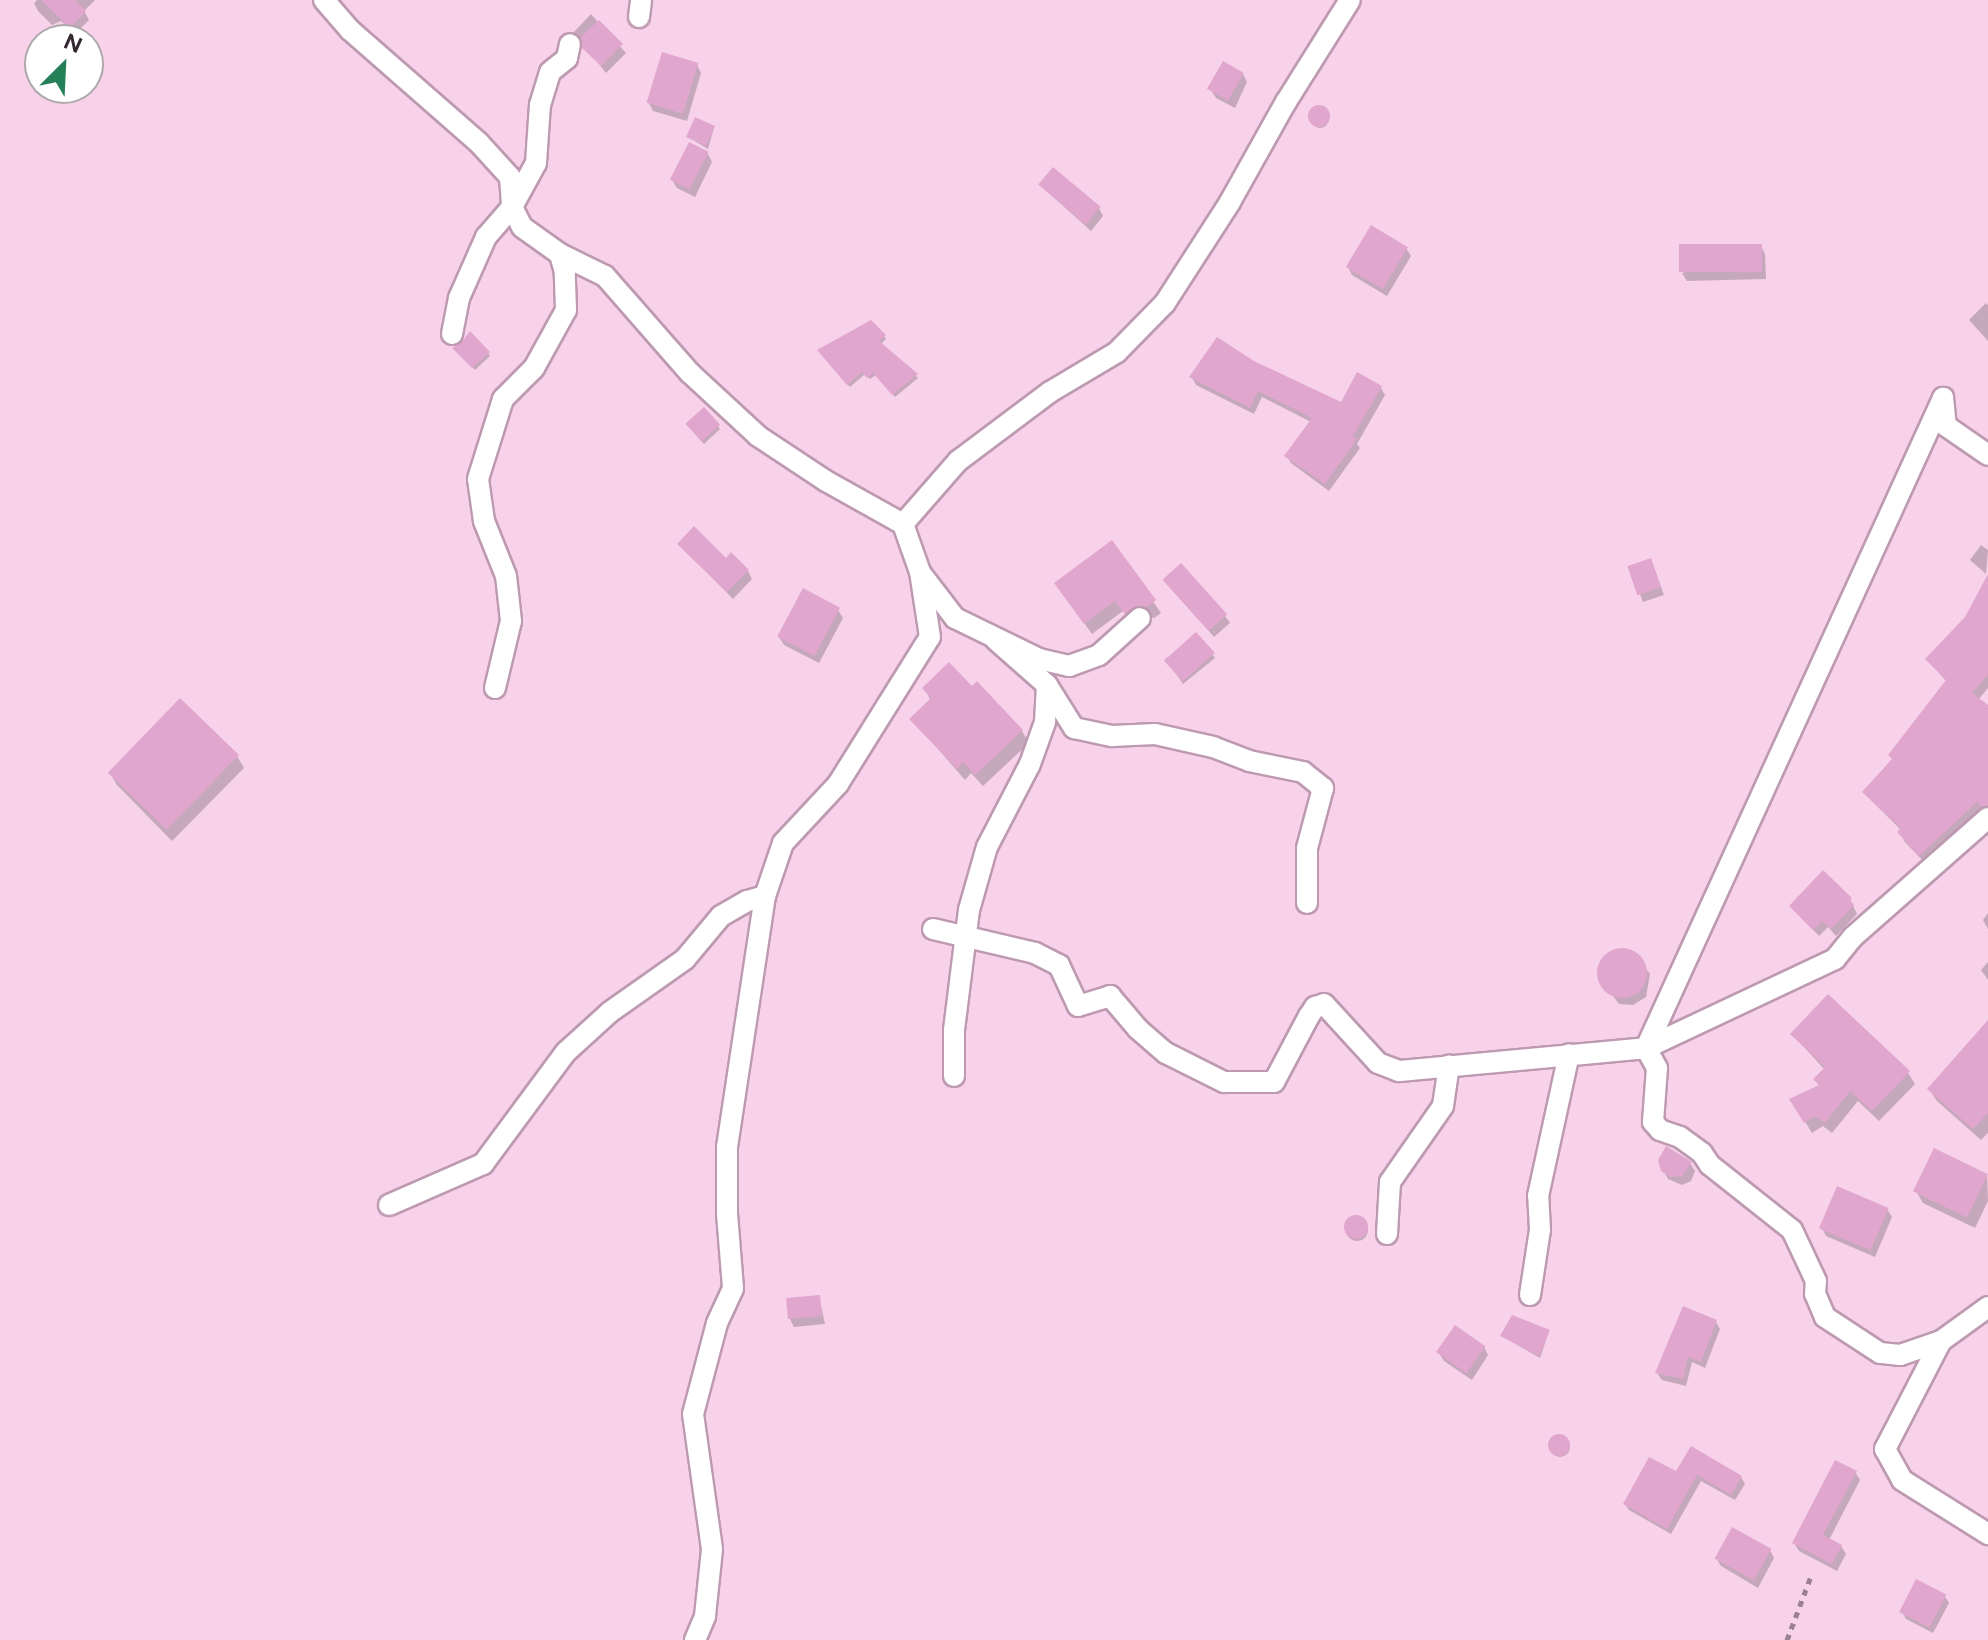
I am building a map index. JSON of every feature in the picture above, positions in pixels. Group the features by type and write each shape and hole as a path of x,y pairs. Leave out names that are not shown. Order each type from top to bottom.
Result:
{"street":[{"path":"324,0 350,30 479,143 510,177 512,207 522,227 560,254 605,276 690,373 758,436 826,481 903,524 920,572 930,637 838,784 783,843 765,896 727,1147 727,1214 733,1288 717,1323 693,1414 712,1549 705,1616 695,1640"},
{"path":"903,524 958,461 1050,392 1117,352 1165,303 1230,202 1286,102 1350,0"},
{"path":"452,334 459,298 486,237 512,207 536,163 540,105 550,72 567,58 570,44"},
{"path":"495,688 511,621 506,576 484,521 478,479 503,399 534,368 566,310 565,272 560,254"},
{"path":"1646,1048 1943,398 1946,426 1988,455"},
{"path":"920,572 955,618 1039,659 1069,666 1099,655 1140,618"},
{"path":"996,640 1047,685 1074,728 1112,736 1155,734 1213,747 1249,761 1303,772 1323,788 1307,848 1307,903"},
{"path":"954,1076 954,1030 965,939 987,847 1030,764 1045,722 1047,685"},
{"path":"933,929 965,939 1035,953 1059,965 1078,1006 1110,996 1138,1029 1166,1053 1224,1082 1274,1082 1315,1007 1324,1004 1378,1063 1399,1071 1646,1048 1835,959 1853,937 1988,818"},
{"path":"389,1205 483,1164 566,1052 610,1012 685,959 721,916 765,896"},
{"path":"1646,1048 1657,1068 1653,1122 1660,1130 1680,1137 1702,1153 1710,1165 1792,1230 1816,1281 1815,1294 1825,1317 1852,1338 1880,1353 1900,1355 1941,1341 1988,1307"},
{"path":"1530,1295 1540,1230 1538,1196 1569,1054"},
{"path":"1387,1234 1390,1182 1443,1106 1449,1065"},
{"path":"1941,1341 1885,1449 1902,1480 1988,1534"}],"path":[{"path":"1787,1640 1811,1576"}],"building":[{"path":"41,0 75,0 86,11 74,24 66,24"},
{"path":"599,20 623,44 601,66 582,48 581,37"},
{"path":"662,52 698,63 683,114 647,103"},
{"path":"1223,61 1244,73 1228,101 1207,89"},
{"path":"1319,105 1327,108 1330,116 1327,124 1319,127 1311,124 1308,116 1311,108"},
{"path":"695,117 715,126 706,146 686,137"},
{"path":"689,142 709,152 690,189 670,179"},
{"path":"1053,167 1100,207 1086,224 1038,185"},
{"path":"1371,225 1408,247 1383,289 1346,267"},
{"path":"1679,244 1762,244 1762,272 1679,272"},
{"path":"871,320 886,335 879,341 918,374 892,395 873,373 867,378 862,372 847,385 817,350"},
{"path":"470,331 490,352 472,368 452,348 461,343"},
{"path":"1217,337 1254,361 1341,402 1357,372 1382,386 1353,436 1357,439 1325,484 1284,456 1312,418 1258,391 1250,408 1189,377"},
{"path":"704,407 720,425 701,442 685,424"},
{"path":"694,526 726,558 731,552 749,570 727,592 677,544"},
{"path":"1112,540 1156,600 1147,607 1137,606 1125,614 1115,601 1084,624 1054,583"},
{"path":"1651,558 1661,587 1637,595 1627,566"},
{"path":"1181,563 1227,614 1209,631 1162,580"},
{"path":"1988,574 1988,674 1972,693 1988,705 1988,805 1982,807 1977,802 1919,856 1897,832 1901,828 1862,792 1892,759 1888,755 1946,680 1925,659 1965,617"},
{"path":"803,588 840,608 814,656 777,637"},
{"path":"1196,632 1215,653 1183,682 1164,661"},
{"path":"949,662 972,686 977,681 1023,730 975,775 963,762 957,769 909,719 931,698 922,688"},
{"path":"180,698 239,755 167,830 108,773"},
{"path":"1823,870 1852,898 1850,900 1854,905 1831,929 1822,921 1813,930 1789,906"},
{"path":"1622,948 1640,955 1647,973 1640,991 1622,998 1604,991 1597,973 1604,955"},
{"path":"1828,994 1910,1071 1872,1111 1850,1091 1825,1123 1815,1116 1804,1123 1789,1099 1819,1085 1813,1079 1825,1067 1790,1034"},
{"path":"1988,1020 1988,1113 1973,1129 1927,1089"},
{"path":"1666,1146 1692,1162 1682,1176 1670,1177 1661,1171 1658,1160"},
{"path":"1934,1148 1988,1174 1967,1217 1913,1191"},
{"path":"1837,1186 1889,1208 1871,1250 1819,1228"},
{"path":"1356,1215 1365,1218 1368,1227 1365,1236 1356,1239 1347,1236 1344,1227 1347,1218"},
{"path":"820,1295 822,1316 788,1319 786,1298"},
{"path":"1683,1306 1717,1320 1701,1362 1688,1357 1683,1379 1655,1373"},
{"path":"1512,1315 1550,1330 1539,1356 1500,1336"},
{"path":"1455,1325 1485,1346 1466,1373 1436,1352"},
{"path":"1559,1434 1567,1437 1570,1445 1567,1453 1559,1456 1551,1453 1548,1445 1551,1437"},
{"path":"1691,1446 1742,1476 1731,1495 1697,1475 1667,1529 1623,1504 1649,1457 1676,1471"},
{"path":"1835,1460 1857,1471 1823,1535 1842,1545 1832,1564 1792,1543"},
{"path":"1732,1527 1771,1549 1754,1580 1715,1558"},
{"path":"1916,1579 1946,1594 1929,1627 1899,1612"}]}
